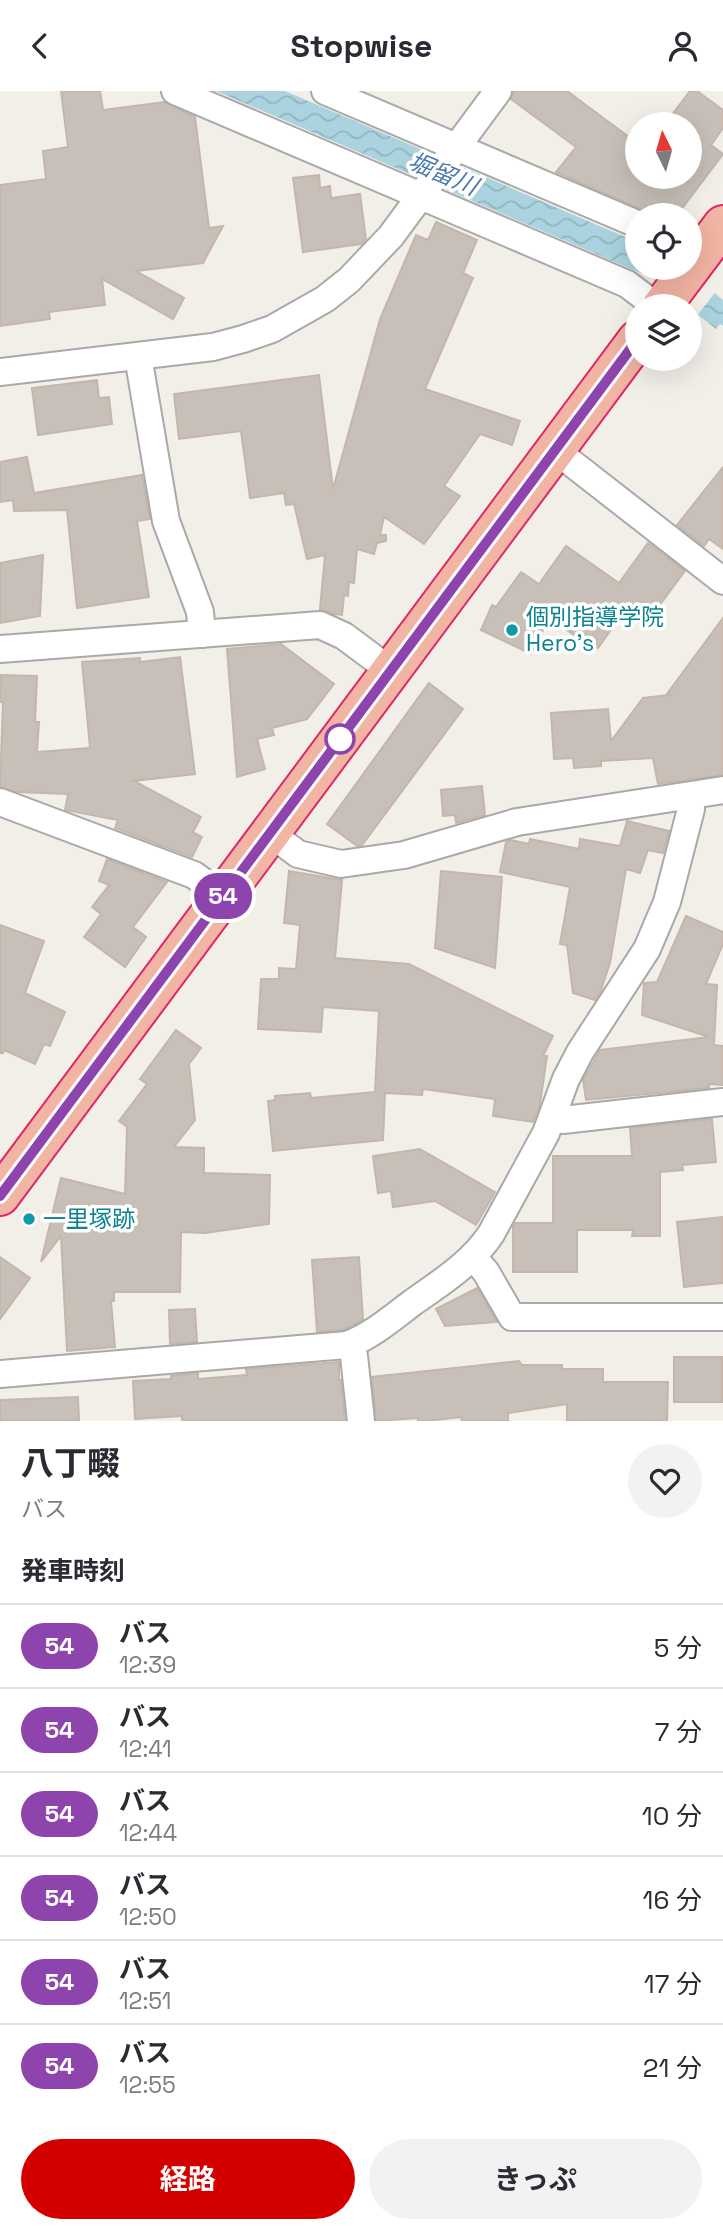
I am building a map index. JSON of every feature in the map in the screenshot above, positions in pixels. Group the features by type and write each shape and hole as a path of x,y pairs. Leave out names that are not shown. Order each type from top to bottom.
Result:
{"highway":[{"path":"677,282 723,225"},
{"path":"7,1174 270,834 625,356"}],"street":[{"path":"175,91 423,192 627,284 677,282"},
{"path":"325,91 454,151 625,219"},
{"path":"0,372 213,347 272,329 299,315 325,299 371,259 498,91"},
{"path":"138,356 166,521 200,612 202,634"},
{"path":"555,450 723,581"},
{"path":"0,649 320,625 333,629 391,671"},
{"path":"270,834 298,854 341,864 404,855 517,823 723,790"},
{"path":"0,1374 350,1344 369,1335 473,1257 491,1234 553,1116 566,1079 580,1052 647,949 667,902 691,809 689,797"},
{"path":"0,802 194,875 223,896"},
{"path":"553,1116 563,1120 723,1102"},
{"path":"473,1257 486,1272 512,1317 723,1317"},
{"path":"350,1344 355,1356 361,1421"}],"water":[{"name":"堀留川","path":"216,91 285,91 625,237 625,266"},
{"path":"654,280 697,280 723,300 723,326 720,324 716,329 702,318 702,294 672,294"}],"pier":[{"path":"647,280 701,280 716,291 702,309 702,294 667,294"}],"building":[{"path":"61,91 100,91 103,110 165,102 195,117 209,228 223,226 203,263 136,271 184,298 173,319 102,279 105,305 49,312 50,319 0,326 0,185 46,179 43,151 68,147"},
{"path":"513,91 567,91 625,134 625,189 697,189 686,203 627,203 556,172 576,147 511,99"},
{"path":"690,91 697,91 723,110 723,128 711,145 723,154 702,182 702,112 674,112"},
{"path":"319,175 320,188 330,186 331,198 360,194 366,239 361,244 303,252 293,178"},
{"path":"436,222 477,240 463,273 473,278 425,389 520,421 512,445 480,434 444,486 460,496 424,544 384,517 380,535 386,535 386,541 377,543 374,554 357,549 354,583 349,582 348,596 344,595 342,615 334,614 320,609 325,555 307,559 294,504 286,505 284,493 250,498 241,431 179,439 174,394 319,375 333,489 380,319 416,235 428,240"},
{"path":"97,380 99,398 109,397 112,424 38,435 32,388"},
{"path":"27,457 34,493 142,475 150,519 137,521 149,597 77,608 67,510 14,511 13,500 0,502 0,462"},
{"path":"723,467 723,549 709,539 704,546 677,525"},
{"path":"648,543 685,571 644,626 624,611 598,648 549,618 531,654 481,630 492,605 496,607 521,572 539,584 566,546 619,583"},
{"path":"43,555 40,616 0,623 0,563"},
{"path":"723,618 723,775 658,784 653,758 601,761 601,766 574,768 573,758 554,759 551,713 608,709 611,741 643,698 669,695 667,694"},
{"path":"281,644 334,684 307,719 272,728 274,735 257,739 265,769 237,777 227,649"},
{"path":"180,657 195,774 134,781 201,817 193,832 202,837 192,857 115,828 118,820 65,810 68,794 17,792 0,787 3,702 0,702 1,675 37,676 37,752 90,748 82,662 140,658 140,662"},
{"path":"429,683 463,709 362,845 357,846 327,824"},
{"path":"482,786 485,815 456,823 455,815 443,816 441,790"},
{"path":"627,821 669,831 663,853 648,850 640,873 626,869 610,963 595,1000 573,993 567,945 560,944 570,887 500,872 506,842 511,840 529,844 530,839 579,849 580,839 620,846"},
{"path":"107,859 167,882 133,927 146,937 125,967 84,937 101,914 92,907 109,885 99,881"},
{"path":"289,871 342,880 335,958 409,964 553,1036 543,1056 547,1056 540,1104 533,1122 493,1116 495,1099 423,1089 422,1095 385,1093 383,1140 273,1151 268,1101 275,1100 275,1096 310,1093 311,1098 375,1092 379,1011 323,1007 321,1032 258,1029 261,979 279,979 279,968 296,969 300,925 284,923"},
{"path":"441,871 502,877 495,968 435,948"},
{"path":"686,916 723,932 723,944 706,984 717,985 714,1045 723,1046 723,1085 709,1084 709,1088 586,1100 583,1080 600,1050 709,1037 642,1015 644,983 657,982"},
{"path":"0,925 44,941 25,993 65,1012 50,1046 44,1044 35,1064 4,1050 0,1053"},
{"path":"176,1030 201,1048 189,1064 195,1120 174,1147 204,1148 204,1173 270,1175 269,1224 205,1233 181,1232 180,1292 114,1292 114,1301 111,1301 115,1347 67,1351 61,1236 41,1262 61,1178 125,1194 127,1127 119,1121 147,1084 140,1079"},
{"path":"712,1119 716,1162 682,1165 683,1170 660,1172 660,1236 632,1236 633,1230 577,1230 577,1272 513,1272 515,1223 553,1223 553,1156 632,1156 630,1128"},
{"path":"420,1149 495,1192 476,1225 435,1201 393,1207 391,1191 378,1193 373,1156"},
{"path":"723,1217 723,1283 684,1287 677,1222"},
{"path":"0,1257 30,1278 0,1319"},
{"path":"359,1257 363,1320 343,1330 317,1332 312,1260"},
{"path":"477,1288 497,1322 445,1326 436,1309"},
{"path":"195,1309 197,1342 170,1344 169,1310"},
{"path":"674,1357 722,1357 722,1402 674,1402"},
{"path":"519,1361 522,1365 562,1365 562,1369 603,1369 603,1382 668,1382 667,1421 567,1421 567,1404 508,1413 508,1421 462,1421 461,1417 427,1421 418,1421 418,1418 376,1421 372,1377"},
{"path":"339,1362 345,1421 182,1421 182,1416 135,1419 133,1381 171,1379 171,1376 198,1373 198,1379 247,1375 246,1369"},
{"path":"78,1397 79,1421 0,1421 0,1400"}],"bus line":[{"name":"54","path":"0,1196 625,356"}],"place":[{"name":"個別指導学院 Hero's","path":"512,630"},
{"name":"一里塚跡","path":"29,1219"}]}
